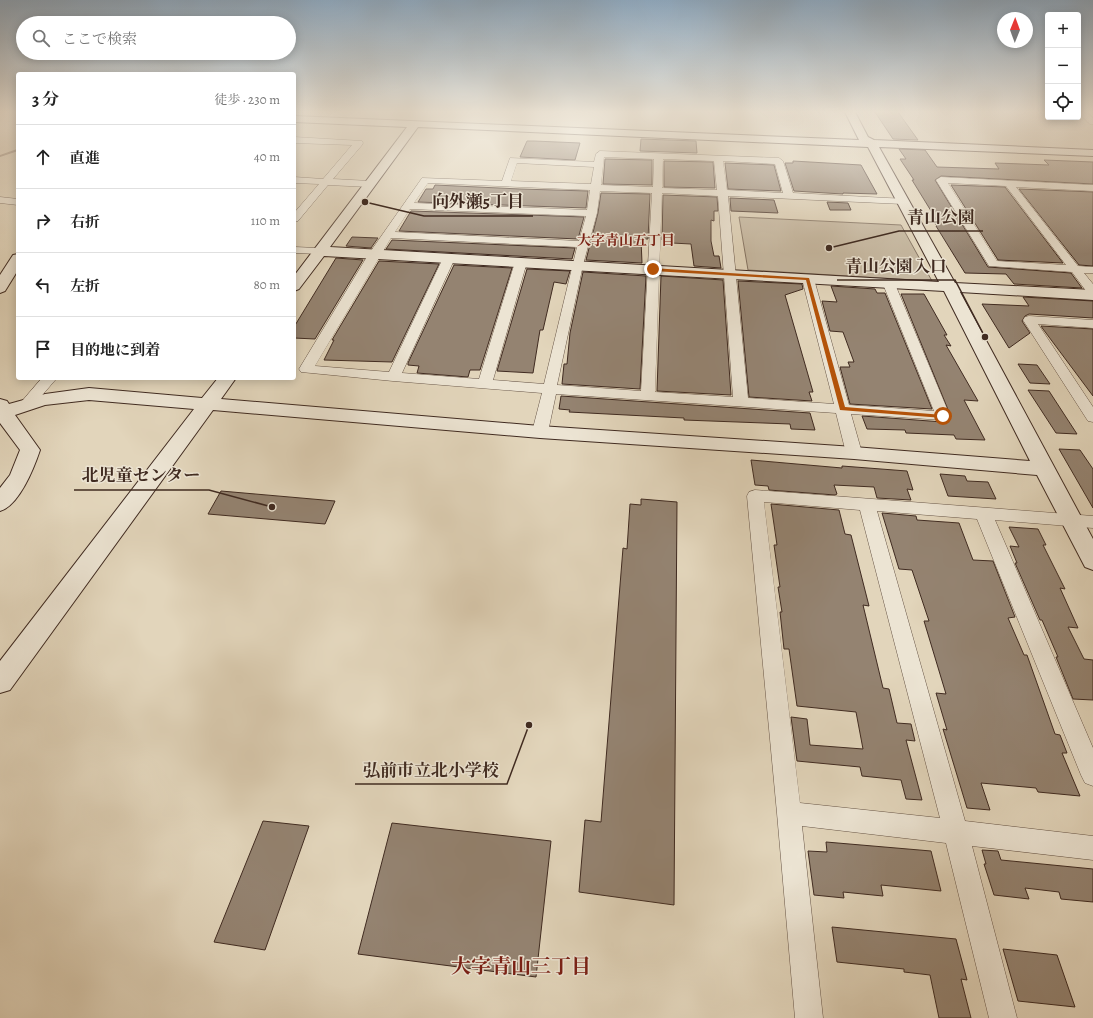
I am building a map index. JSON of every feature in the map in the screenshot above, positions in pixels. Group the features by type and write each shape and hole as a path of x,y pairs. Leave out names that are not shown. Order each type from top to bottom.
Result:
{"street":[{"path":"296,217 346,160"},
{"path":"296,283 388,160"},
{"path":"506,183 513,160 599,165"},
{"path":"540,432 577,265 592,213 599,160"},
{"path":"648,395 659,160"},
{"path":"718,160 731,274 741,401"},
{"path":"749,160 779,161 789,197"},
{"path":"880,160 950,288 1093,561"},
{"path":"296,180 370,184"},
{"path":"889,284 943,416 550,389 306,369 374,255 424,180 903,201"},
{"path":"1091,192 1080,187 941,180 993,264 1093,270"},
{"path":"1009,184 1093,294"},
{"path":"0,200 16,202"},
{"path":"407,206 592,213"},
{"path":"386,236 583,244"},
{"path":"296,250 653,269 950,288 1093,294"},
{"path":"393,377 449,258"},
{"path":"2,280 16,261"},
{"path":"485,384 521,262"},
{"path":"808,279 854,453"},
{"path":"1093,324 1029,320 1093,418"},
{"path":"27,404 48,380"},
{"path":"0,682 226,380"},
{"path":"0,504 20,476 30,450 2,409 61,396 89,394 540,432 854,453 1045,469"},
{"path":"809,1018 789,813 755,496 1093,522"},
{"path":"867,504 956,832 1003,1018"},
{"path":"983,513 1093,775"},
{"path":"789,813 1093,848"}],"shaded area":[{"path":"739,217 901,225 932,281 748,270"}],"building":[{"path":"605,160 652,160 652,185 603,184"},
{"path":"900,160 932,160 937,167 999,169 995,163 1049,165 1044,160 1093,162 1093,184 941,176 935,180 988,267 1071,273 1082,288 1014,284 1006,274 965,273 932,219 936,219 912,180 914,180"},
{"path":"664,161 713,162 715,188 664,187"},
{"path":"793,161 861,165 877,194 843,194 794,191 785,163 793,163"},
{"path":"725,163 774,165 781,191 728,189"},
{"path":"435,185 588,191 586,208 418,202 426,189 433,189"},
{"path":"951,185 1005,187 1063,263 998,260"},
{"path":"1019,189 1093,192 1093,266 1079,265"},
{"path":"601,193 650,194 648,239 641,239 642,263 586,260 598,213"},
{"path":"663,195 717,197 718,211 714,211 714,221 711,220 711,241 714,256 719,256 721,268 694,266 691,244 672,243 673,240 662,240"},
{"path":"730,198 774,200 778,213 731,211"},
{"path":"827,202 848,203 851,210 830,210"},
{"path":"411,211 584,217 578,239 399,231"},
{"path":"352,237 378,238 371,248 346,246"},
{"path":"392,240 575,248 572,259 386,249"},
{"path":"336,258 363,260 315,339 296,338 296,324"},
{"path":"379,261 439,264 392,362 324,360 334,340 332,340"},
{"path":"454,265 512,268 480,370 470,370 468,377 417,373 419,366 408,365 408,363"},
{"path":"527,269 570,271 566,284 554,282 543,330 540,330 533,373 497,371"},
{"path":"583,272 646,276 640,389 562,384 564,364 567,364 570,333"},
{"path":"661,276 723,280 731,395 657,391"},
{"path":"738,281 802,284 803,289 785,295 813,392 809,392 812,401 749,397"},
{"path":"831,286 875,289 877,293 885,293 932,409 850,404 840,367 850,367 848,362 854,362 843,332 830,331 822,301 837,302"},
{"path":"901,294 924,294 947,335 944,335 951,346 946,345 978,401 964,400 985,440 956,439 954,435 906,433 905,430 867,429 862,416 943,422 951,417"},
{"path":"1023,297 1093,301 1093,318 1029,314 1025,316 1022,321 1030,333 1009,348 982,304 1029,306"},
{"path":"1041,326 1093,329 1093,396 1043,329"},
{"path":"1018,364 1037,365 1050,384 1030,383"},
{"path":"1028,390 1049,391 1077,434 1056,433"},
{"path":"561,396 810,413 815,430 791,429 790,424 684,420 684,418 569,412 570,410 559,409"},
{"path":"1059,449 1080,450 1093,469 1093,508"},
{"path":"751,460 842,468 842,466 907,471 913,490 907,489 911,500 877,498 874,487 834,485 837,494 835,495 769,490 768,486 755,485"},
{"path":"940,474 965,476 967,481 988,482 996,499 948,496"},
{"path":"221,491 335,501 325,524 208,514"},
{"path":"641,499 677,502 674,905 579,892 585,820 601,822 623,548 627,549 630,504 641,505"},
{"path":"771,504 839,510 845,534 851,535 869,606 863,605 883,688 889,689 897,723 911,724 915,741 906,740 922,800 906,799 901,780 862,776 860,767 797,761 791,717 807,719 810,745 863,749 856,712 797,706 789,649 784,649 780,612 782,612 778,587 780,587 774,545 777,545"},
{"path":"882,513 916,516 917,520 959,523 973,560 993,561 1015,617 1008,618 1024,655 1027,655 1055,734 1060,735 1067,753 1062,753 1080,796 1038,792 1036,788 981,783 990,810 967,808 943,729 947,730 936,693 946,694 924,621 929,621 912,570 899,569"},
{"path":"1009,527 1038,529 1046,545 1043,545 1065,589 1060,588 1078,628 1068,627 1084,659 1093,660 1093,700 1073,699 1056,657 1058,657 1015,563 1017,563 1010,546 1019,547"},
{"path":"263,821 309,826 265,950 214,942"},
{"path":"392,823 551,841 536,977 358,954"},
{"path":"826,842 931,851 941,891 881,885 883,896 843,892 844,898 814,895 808,851 827,852"},
{"path":"982,850 998,851 1001,860 1093,869 1093,902 1061,899 1059,892 1025,888 1029,899 994,895 984,864 986,864"},
{"path":"832,927 956,939 967,980 961,979 971,1018 939,1018 930,975 904,972 904,969 837,962"},
{"path":"1003,949 1057,955 1075,1007 1018,1001"}],"place":[{"name":"向外瀬5丁目","path":"365,202"},
{"name":"青山公園","path":"829,248"},
{"name":"青山公園入口","path":"985,337"},
{"name":"北児童センター","path":"272,507"},
{"name":"弘前市立北小学校","path":"529,725"}],"district":[{"name":"大字青山五丁目","path":"626,240"},
{"name":"大字青山三丁目","path":"521,966"}],"route":[{"path":"653,269 808,279 842,408 943,416"}]}
